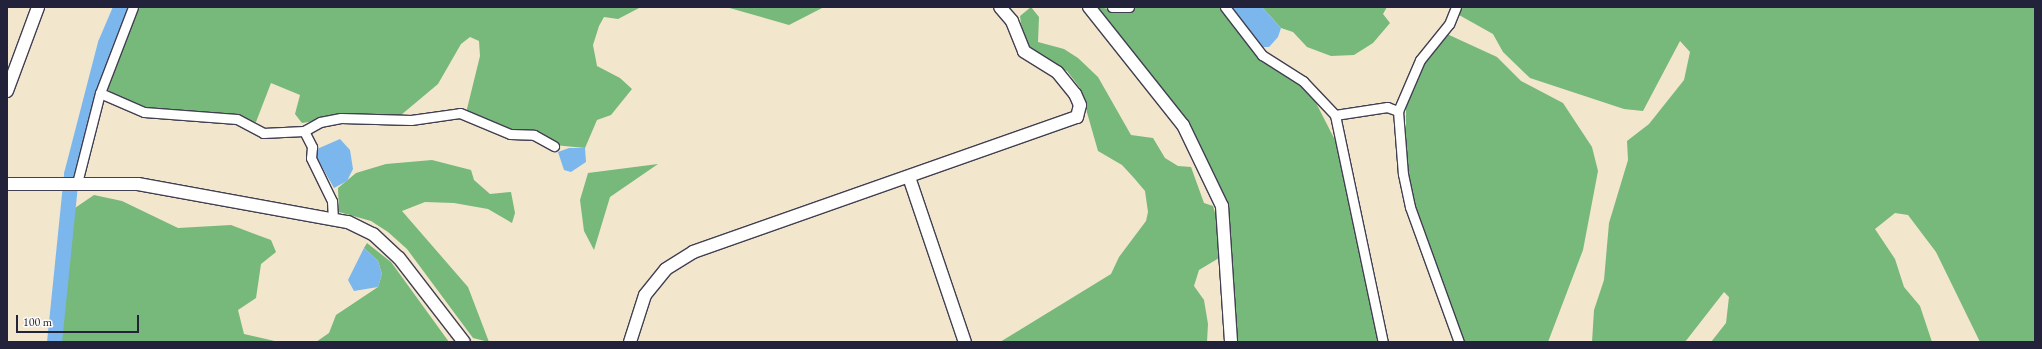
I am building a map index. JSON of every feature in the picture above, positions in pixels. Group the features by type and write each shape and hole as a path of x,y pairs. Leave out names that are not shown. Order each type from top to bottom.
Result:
{"street":[{"path":"74,183 100,93 133,7"},
{"path":"630,342 645,295 666,268 680,258 1077,117 1080,105 1075,94 1057,72 1024,51 1012,21 1000,7"},
{"path":"1089,7 1183,125 1222,206 1231,342"},
{"path":"1112,7 1130,7"},
{"path":"1225,7 1262,55 1303,81 1335,115 1383,342"},
{"path":"1456,7 1450,24 1420,60 1398,111 1402,174 1410,207 1459,342"},
{"path":"7,91 34,8"},
{"path":"100,93 144,112 237,119 263,133 304,131 320,122 341,118 411,120 460,113 510,134 534,135 554,146"},
{"path":"1335,115 1387,107 1398,111"},
{"path":"304,131 312,147 312,158 332,201 333,218"},
{"path":"910,177 965,342"},
{"path":"9,184 74,183 174,188 333,218 360,227 384,243 464,342"}],"green space":[{"path":"140,7 641,7 618,19 604,17 599,26 593,45 597,66 620,78 632,89 611,115 597,120 585,148 554,145 466,113 480,56 479,41 470,37 461,44 438,84 401,115 360,114 302,123 295,114 300,95 271,83 256,122 150,111 117,98 106,88 118,47"},
{"path":"726,7 824,7 789,25"},
{"path":"1031,7 1039,17 1038,42 1064,49 1078,58 1098,77 1131,135 1153,138 1165,158 1178,166 1191,167 1204,203 1213,206 1220,230 1219,258 1199,270 1194,286 1204,300 1208,324 1207,342 1000,342 1111,274 1119,257 1146,221 1148,212 1145,191 1122,165 1098,151 1080,88 1067,71 1041,62 1024,46 1020,16"},
{"path":"1099,7 1128,13 1135,7 1220,7 1257,57 1302,86 1314,99 1335,140 1367,273 1378,342 1233,342 1226,222 1208,164 1098,11"},
{"path":"1262,7 1387,7 1383,14 1390,23 1373,43 1354,55 1331,56 1307,47 1293,32 1281,28"},
{"path":"1461,7 2035,7 2035,342 1980,342 1936,252 1908,215 1895,213 1875,229 1895,259 1904,287 1920,306 1932,342 1711,342 1726,323 1729,297 1724,292 1685,342 1592,342 1594,310 1604,280 1609,223 1628,160 1627,141 1649,124 1684,80 1690,52 1680,41 1643,111 1624,109 1530,78 1503,52 1493,34 1459,15"},
{"path":"1447,34 1497,57 1521,81 1563,103 1592,147 1598,171 1583,250 1548,342 1463,342 1414,207 1406,172 1406,103 1423,65"},
{"path":"432,160 471,170 474,180 490,194 511,192 515,213 512,223 488,209 454,203 425,202 402,211 468,287 489,342 473,338 407,249 388,232 371,221 339,212 338,188 356,173 386,164"},
{"path":"658,164 610,197 594,250 584,231 580,200 588,173"},
{"path":"94,195 122,201 178,228 231,225 271,240 276,252 261,264 256,298 238,310 244,334 279,342 56,342 66,219 72,210"},
{"path":"367,243 391,262 449,342 316,342 329,333 336,315 378,287 382,274 378,261 364,248"}],"water":[{"path":"1231,7 1262,7 1281,28 1278,37 1269,47 1263,47"},
{"path":"340,139 350,150 353,169 347,181 334,188 317,158 317,149"},
{"path":"569,148 585,148 586,162 571,172 564,170 558,152"},
{"path":"364,248 378,261 382,274 378,287 354,291 348,280"}],"waterway":[{"path":"54,342 71,174 105,43 120,7"}]}
